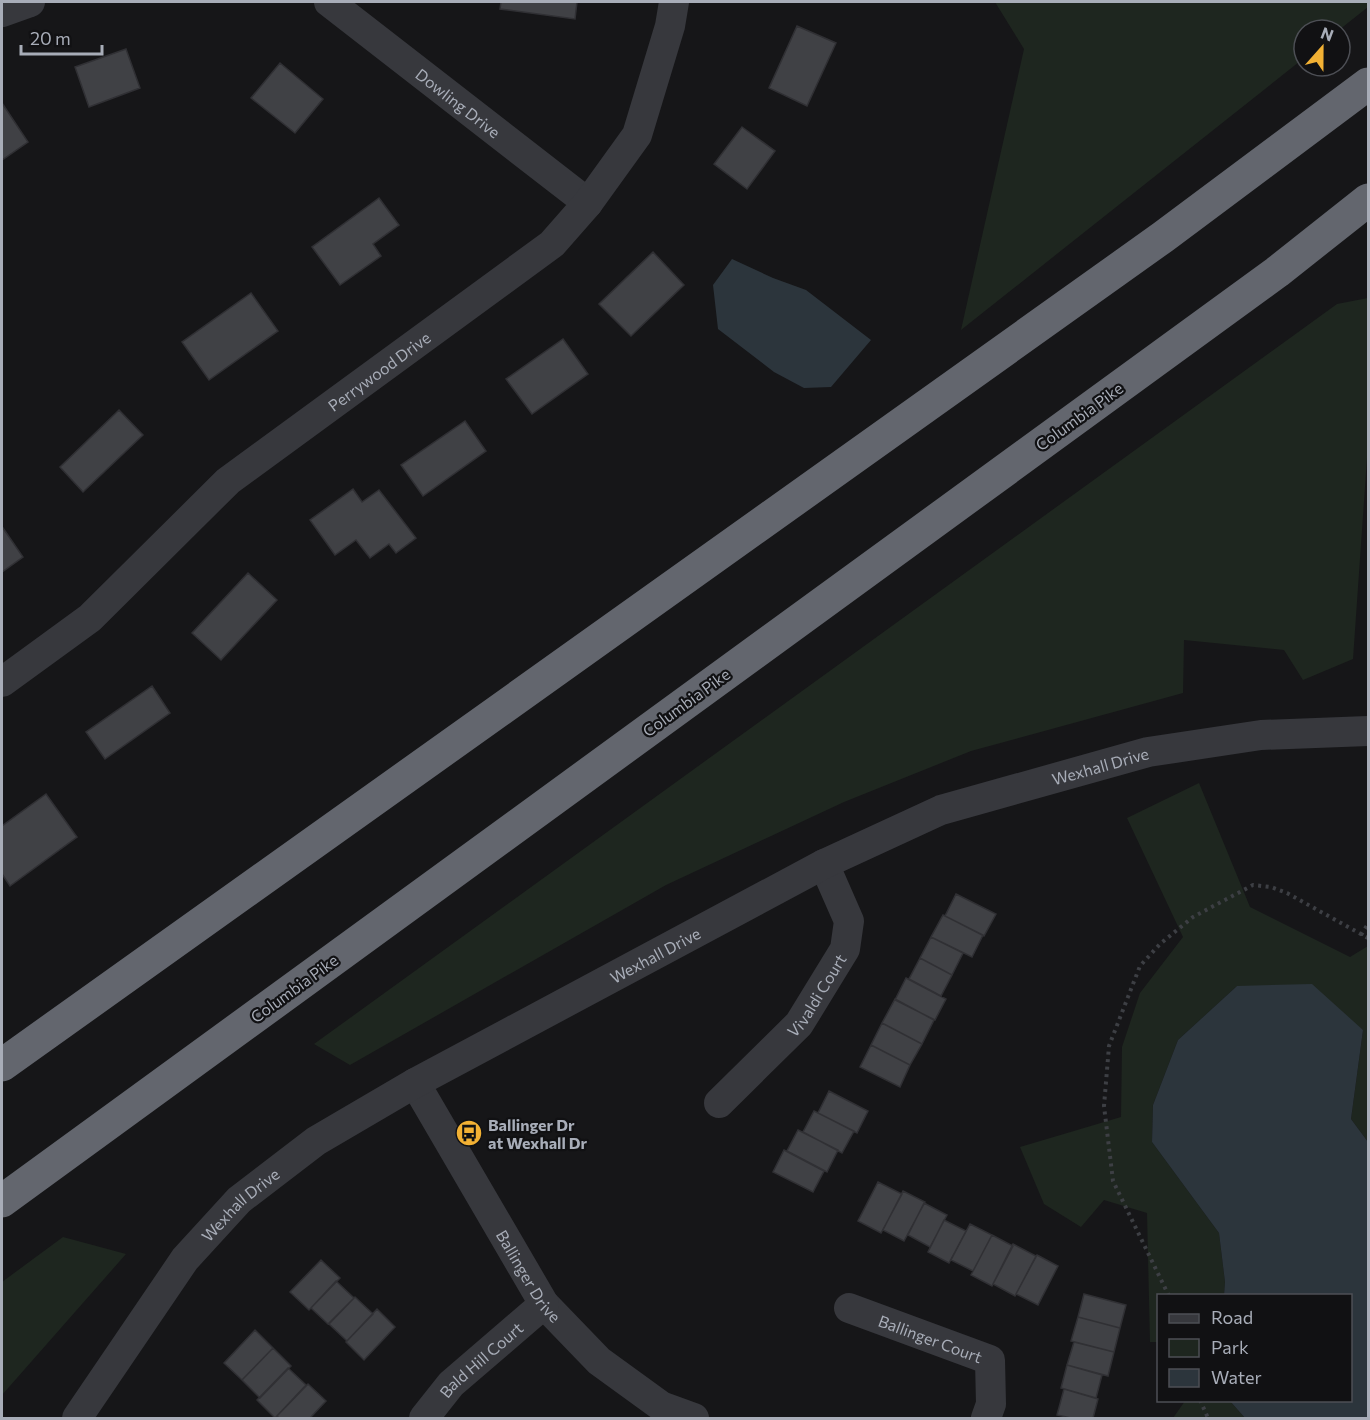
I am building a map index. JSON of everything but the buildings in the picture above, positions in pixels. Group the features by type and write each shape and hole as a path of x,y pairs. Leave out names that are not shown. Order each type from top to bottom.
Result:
{"highway":[{"path":"2,1065 1162,237 1368,84"},
{"name":"Columbia Pike","path":"2,1201 1268,279 1368,200"}],"street":[{"path":"2,12 30,2"},
{"name":"Dowling Drive","path":"329,2 588,203"},
{"name":"Perrywood Drive","path":"2,682 90,618 228,481 552,244 588,203 637,135 670,26 674,2"},
{"name":"Wexhall Drive","path":"76,1419 185,1259 239,1200 316,1141 415,1083 824,864 941,810 1148,752 1261,735 1368,731"},
{"name":"Vivaldi Court","path":"719,1103 799,1024 845,950 849,921 824,864"},
{"name":"Ballinger Drive","path":"415,1083 544,1304 598,1361 661,1406 694,1419"},
{"name":"Bald Hill Court","path":"424,1419 451,1384 544,1304"},
{"name":"Ballinger Court","path":"849,1308 990,1360 991,1404 986,1419"}],"path":[{"path":"1168,1294 1113,1181 1104,1106 1109,1046 1140,966 1160,944 1193,917 1253,885 1270,887 1287,893 1368,938"},
{"path":"1361,935 1368,924"},
{"path":"1200,1402 1208,1419"}],"green space":[{"path":"995,2 1368,2 1368,7 1352,20 1292,18 1292,68 961,330 1024,49"},
{"path":"1368,298 1368,457 1353,659 1303,680 1284,650 1184,640 1183,693 971,751 844,802 666,885 350,1065 314,1044 1337,304"},
{"path":"1199,783 1250,907 1350,957 1368,946 1368,1142 1351,1119 1363,1030 1237,986 1178,1040 1153,1105 1152,1142 1219,1233 1225,1282 1224,1294 1157,1294 1157,1342 1150,1342 1147,1213 1104,1200 1081,1227 1044,1204 1020,1147 1121,1117 1122,1047 1140,993 1183,937 1127,818"},
{"path":"63,1237 126,1254 2,1395 2,1282"},
{"path":"1184,1402 1231,1402 1245,1418 1173,1418"}],"water":[{"path":"732,259 806,290 871,340 831,387 804,388 774,372 718,329 713,285"},
{"path":"1312,984 1363,1030 1351,1119 1368,1142 1368,1418 1245,1418 1231,1402 1352,1402 1352,1294 1224,1294 1225,1282 1219,1233 1152,1142 1153,1105 1178,1040 1237,986"}],"place":[{"name":"Ballinger Dr at Wexhall Dr","path":"469,1133"}]}
